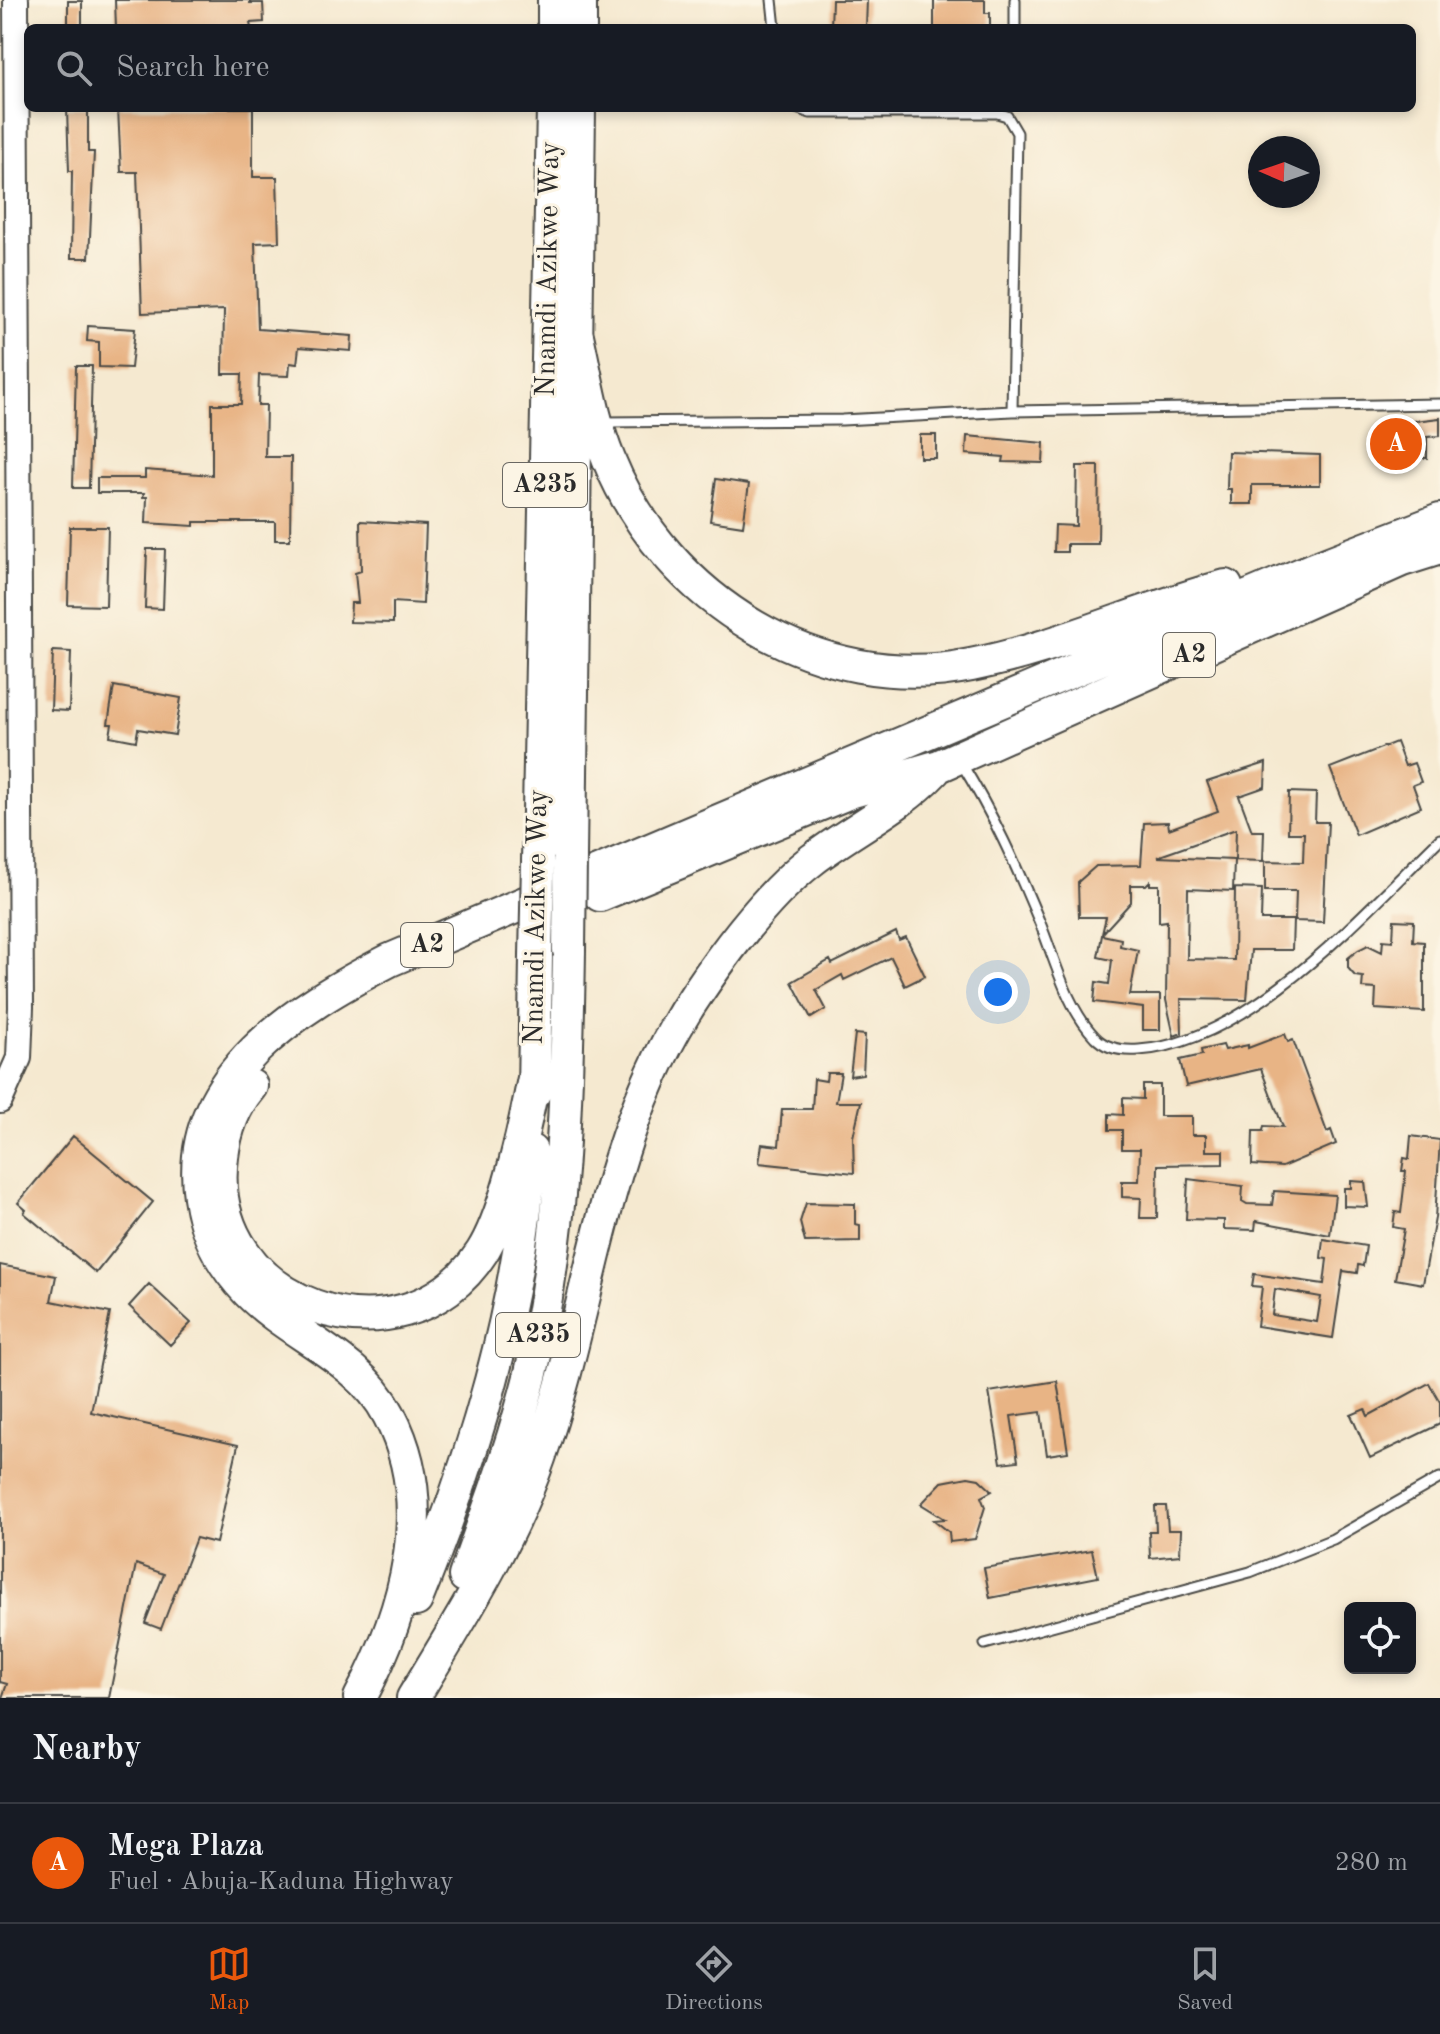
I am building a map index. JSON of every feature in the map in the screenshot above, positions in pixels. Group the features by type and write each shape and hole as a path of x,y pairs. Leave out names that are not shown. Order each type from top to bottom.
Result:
{"highway":[{"path":"554,0 554,24"},
{"path":"580,0 580,24"},
{"name":"Nnamdi Azikwe Way","path":"368,1698 415,1602 476,1439 499,1358 527,1202 535,1073 553,112"},
{"name":"Nnamdi Azikwe Way","path":"410,1698 457,1599 514,1438 531,1370 556,1220 565,1140 579,112"},
{"path":"576,331 596,422 628,499 670,558 730,612 759,631 823,659 898,670 970,665 1214,589 1273,574 1311,570"},
{"name":"A2","path":"360,1698 388,1633 407,1576 413,1536 410,1470 388,1412 370,1389 335,1357 250,1294 228,1268 202,1215 197,1180 199,1148 206,1118 250,1055 308,1006 390,960 1311,570 1440,520"},
{"name":"A2","path":"410,1698 502,1540 539,1461 561,1389 610,1186 634,1114 664,1048 697,992 749,924 809,862 924,782 948,761 1402,560 1440,548"},
{"path":"535,1073 521,1138 482,1252 456,1281 427,1302 392,1314 366,1317 326,1311 289,1297 259,1274 237,1247 223,1207 220,1170 225,1133 241,1098 268,1066 309,1031 375,989 850,792 948,761"}],"street":[{"path":"0,1101 19,1058 21,1007 16,0"}],"lane":[{"path":"772,0 775,24"},
{"path":"1015,0 1015,24"},
{"path":"807,112 997,113 1013,123"},
{"path":"1012,411 1017,133 1013,123 1014,112"},
{"path":"596,422 842,420 1012,411 1440,404"},
{"path":"948,761 997,820 1074,1005 1096,1039 1121,1051 1161,1049 1221,1028 1260,1003 1440,839"},
{"path":"985,1644 1250,1572 1333,1539 1440,1478"}],"building":[{"path":"115,0 250,0 250,3 263,3 264,22 250,24 116,24"},
{"path":"832,0 867,0 866,24 831,24"},
{"path":"934,0 985,0 985,13 990,13 990,24 934,24"},
{"path":"68,1 82,1 82,24 68,24"},
{"path":"67,112 88,112 88,152 94,152 89,258 71,258 72,171 69,171"},
{"path":"118,112 253,112 253,177 277,177 279,242 255,243 258,329 352,336 351,351 299,347 297,364 290,363 289,376 259,375 258,405 266,405 265,457 291,457 290,540 275,540 275,522 194,522 194,526 146,523 147,497 143,497 144,493 97,493 97,478 145,478 145,470 212,475 212,404 241,404 242,374 223,374 224,310 142,313 137,172 121,172"},
{"path":"88,326 135,329 131,368 99,367 99,342 87,341"},
{"path":"76,366 92,366 89,488 73,488"},
{"path":"1440,418 1440,436 1427,437 1427,458 1398,457 1398,438 1391,438 1390,424"},
{"path":"920,435 936,435 936,458 920,458"},
{"path":"967,436 1044,443 1043,463 1003,462 1004,457 966,454"},
{"path":"1228,452 1320,455 1320,485 1252,485 1252,504 1231,504 1231,489 1227,489"},
{"path":"1077,466 1099,466 1098,544 1067,544 1067,552 1054,552 1055,525 1076,526"},
{"path":"716,479 749,484 743,526 710,521"},
{"path":"360,521 426,525 423,604 393,602 393,623 350,622 351,603 358,603 355,573 361,571"},
{"path":"70,527 108,527 106,606 68,605"},
{"path":"147,549 165,549 163,609 145,608"},
{"path":"53,651 71,652 69,711 51,710"},
{"path":"114,686 181,698 175,735 138,729 136,741 110,736 112,724 108,724"},
{"path":"1396,742 1405,766 1414,763 1421,782 1413,785 1421,807 1356,835 1330,768"},
{"path":"1266,763 1265,787 1239,796 1252,831 1264,831 1263,861 1235,860 1236,829 1157,857 1234,860 1233,891 1188,889 1187,959 1234,960 1235,888 1262,889 1261,920 1293,920 1292,950 1251,950 1247,1000 1181,999 1182,1033 1174,1036 1166,1000 1167,921 1159,922 1159,885 1150,885 1150,881 1146,885 1131,885 1131,902 1102,934 1106,917 1079,917 1078,882 1096,866 1141,865 1144,823 1168,822 1169,829 1218,811 1207,782"},
{"path":"1289,792 1316,793 1315,822 1328,822 1323,922 1295,921 1296,891 1265,891 1265,861 1303,862 1304,833 1288,833"},
{"path":"1394,920 1414,921 1413,941 1424,942 1424,1012 1375,1009 1376,989 1362,988 1363,977 1355,976 1348,968 1348,958 1358,950 1368,945 1382,952 1383,940 1393,941"},
{"path":"896,932 899,940 906,937 925,976 905,986 891,957 844,980 842,975 816,990 826,1009 811,1018 792,982 830,960 832,964"},
{"path":"1102,935 1121,939 1120,946 1138,950 1130,995 1160,995 1160,1030 1143,1030 1143,1008 1094,1002 1096,982 1109,984 1112,960 1098,957"},
{"path":"855,1034 865,1035 863,1074 850,1076"},
{"path":"1285,1034 1288,1042 1293,1040 1327,1132 1331,1130 1336,1144 1282,1167 1252,1165 1253,1131 1263,1131 1264,1126 1283,1127 1261,1069 1186,1086 1180,1060 1202,1055 1201,1050 1223,1045 1225,1050 1248,1045 1248,1048"},
{"path":"827,1073 841,1073 836,1102 861,1102 853,1137 854,1173 759,1163 762,1144 779,1146 782,1109 812,1109 814,1079 826,1081"},
{"path":"1143,1085 1160,1085 1160,1116 1192,1116 1192,1135 1206,1135 1206,1151 1223,1151 1223,1164 1158,1165 1157,1218 1140,1218 1141,1198 1122,1197 1122,1181 1139,1181 1140,1149 1122,1149 1122,1130 1109,1130 1109,1114 1123,1115 1123,1098 1143,1099"},
{"path":"73,1136 153,1202 96,1273 24,1213 26,1210 18,1203"},
{"path":"1411,1136 1440,1140 1435,1218 1423,1284 1395,1279 1404,1229 1393,1227 1395,1212 1401,1213 1406,1171 1402,1171 1404,1158 1409,1159"},
{"path":"1188,1179 1243,1186 1242,1201 1247,1204 1272,1205 1274,1191 1335,1195 1330,1235 1256,1221 1255,1230 1224,1229 1224,1220 1186,1219"},
{"path":"1351,1181 1365,1182 1368,1207 1344,1206 1344,1188 1351,1188"},
{"path":"806,1203 855,1204 855,1224 860,1225 860,1241 805,1242 800,1222"},
{"path":"1323,1239 1366,1246 1363,1266 1358,1265 1357,1273 1343,1271 1333,1338 1257,1326 1262,1287 1252,1286 1254,1274 1324,1284 1327,1259 1321,1258","holes":["1275,1289 1321,1297 1317,1322 1272,1315"]},
{"path":"0,1265 56,1276 51,1301 110,1313 91,1412 238,1445 216,1543 196,1538 161,1629 145,1623 164,1574 136,1564 109,1698 2,1698 7,1684 0,1682"},
{"path":"149,1284 191,1323 170,1345 129,1306"},
{"path":"1057,1381 1068,1452 1047,1455 1041,1412 1011,1416 1018,1461 1001,1463 989,1392"},
{"path":"1429,1383 1440,1402 1440,1424 1370,1458 1351,1415 1365,1409 1368,1416"},
{"path":"968,1477 979,1479 992,1491 981,1497 985,1507 975,1539 950,1542 949,1532 934,1520 945,1519 921,1504 942,1482"},
{"path":"1155,1506 1166,1506 1168,1530 1181,1530 1180,1555 1150,1558 1149,1531 1156,1531"},
{"path":"1092,1550 1098,1577 990,1598 984,1568"}],"place":[{"name":"Mega Plaza","path":"1396,444"}]}
